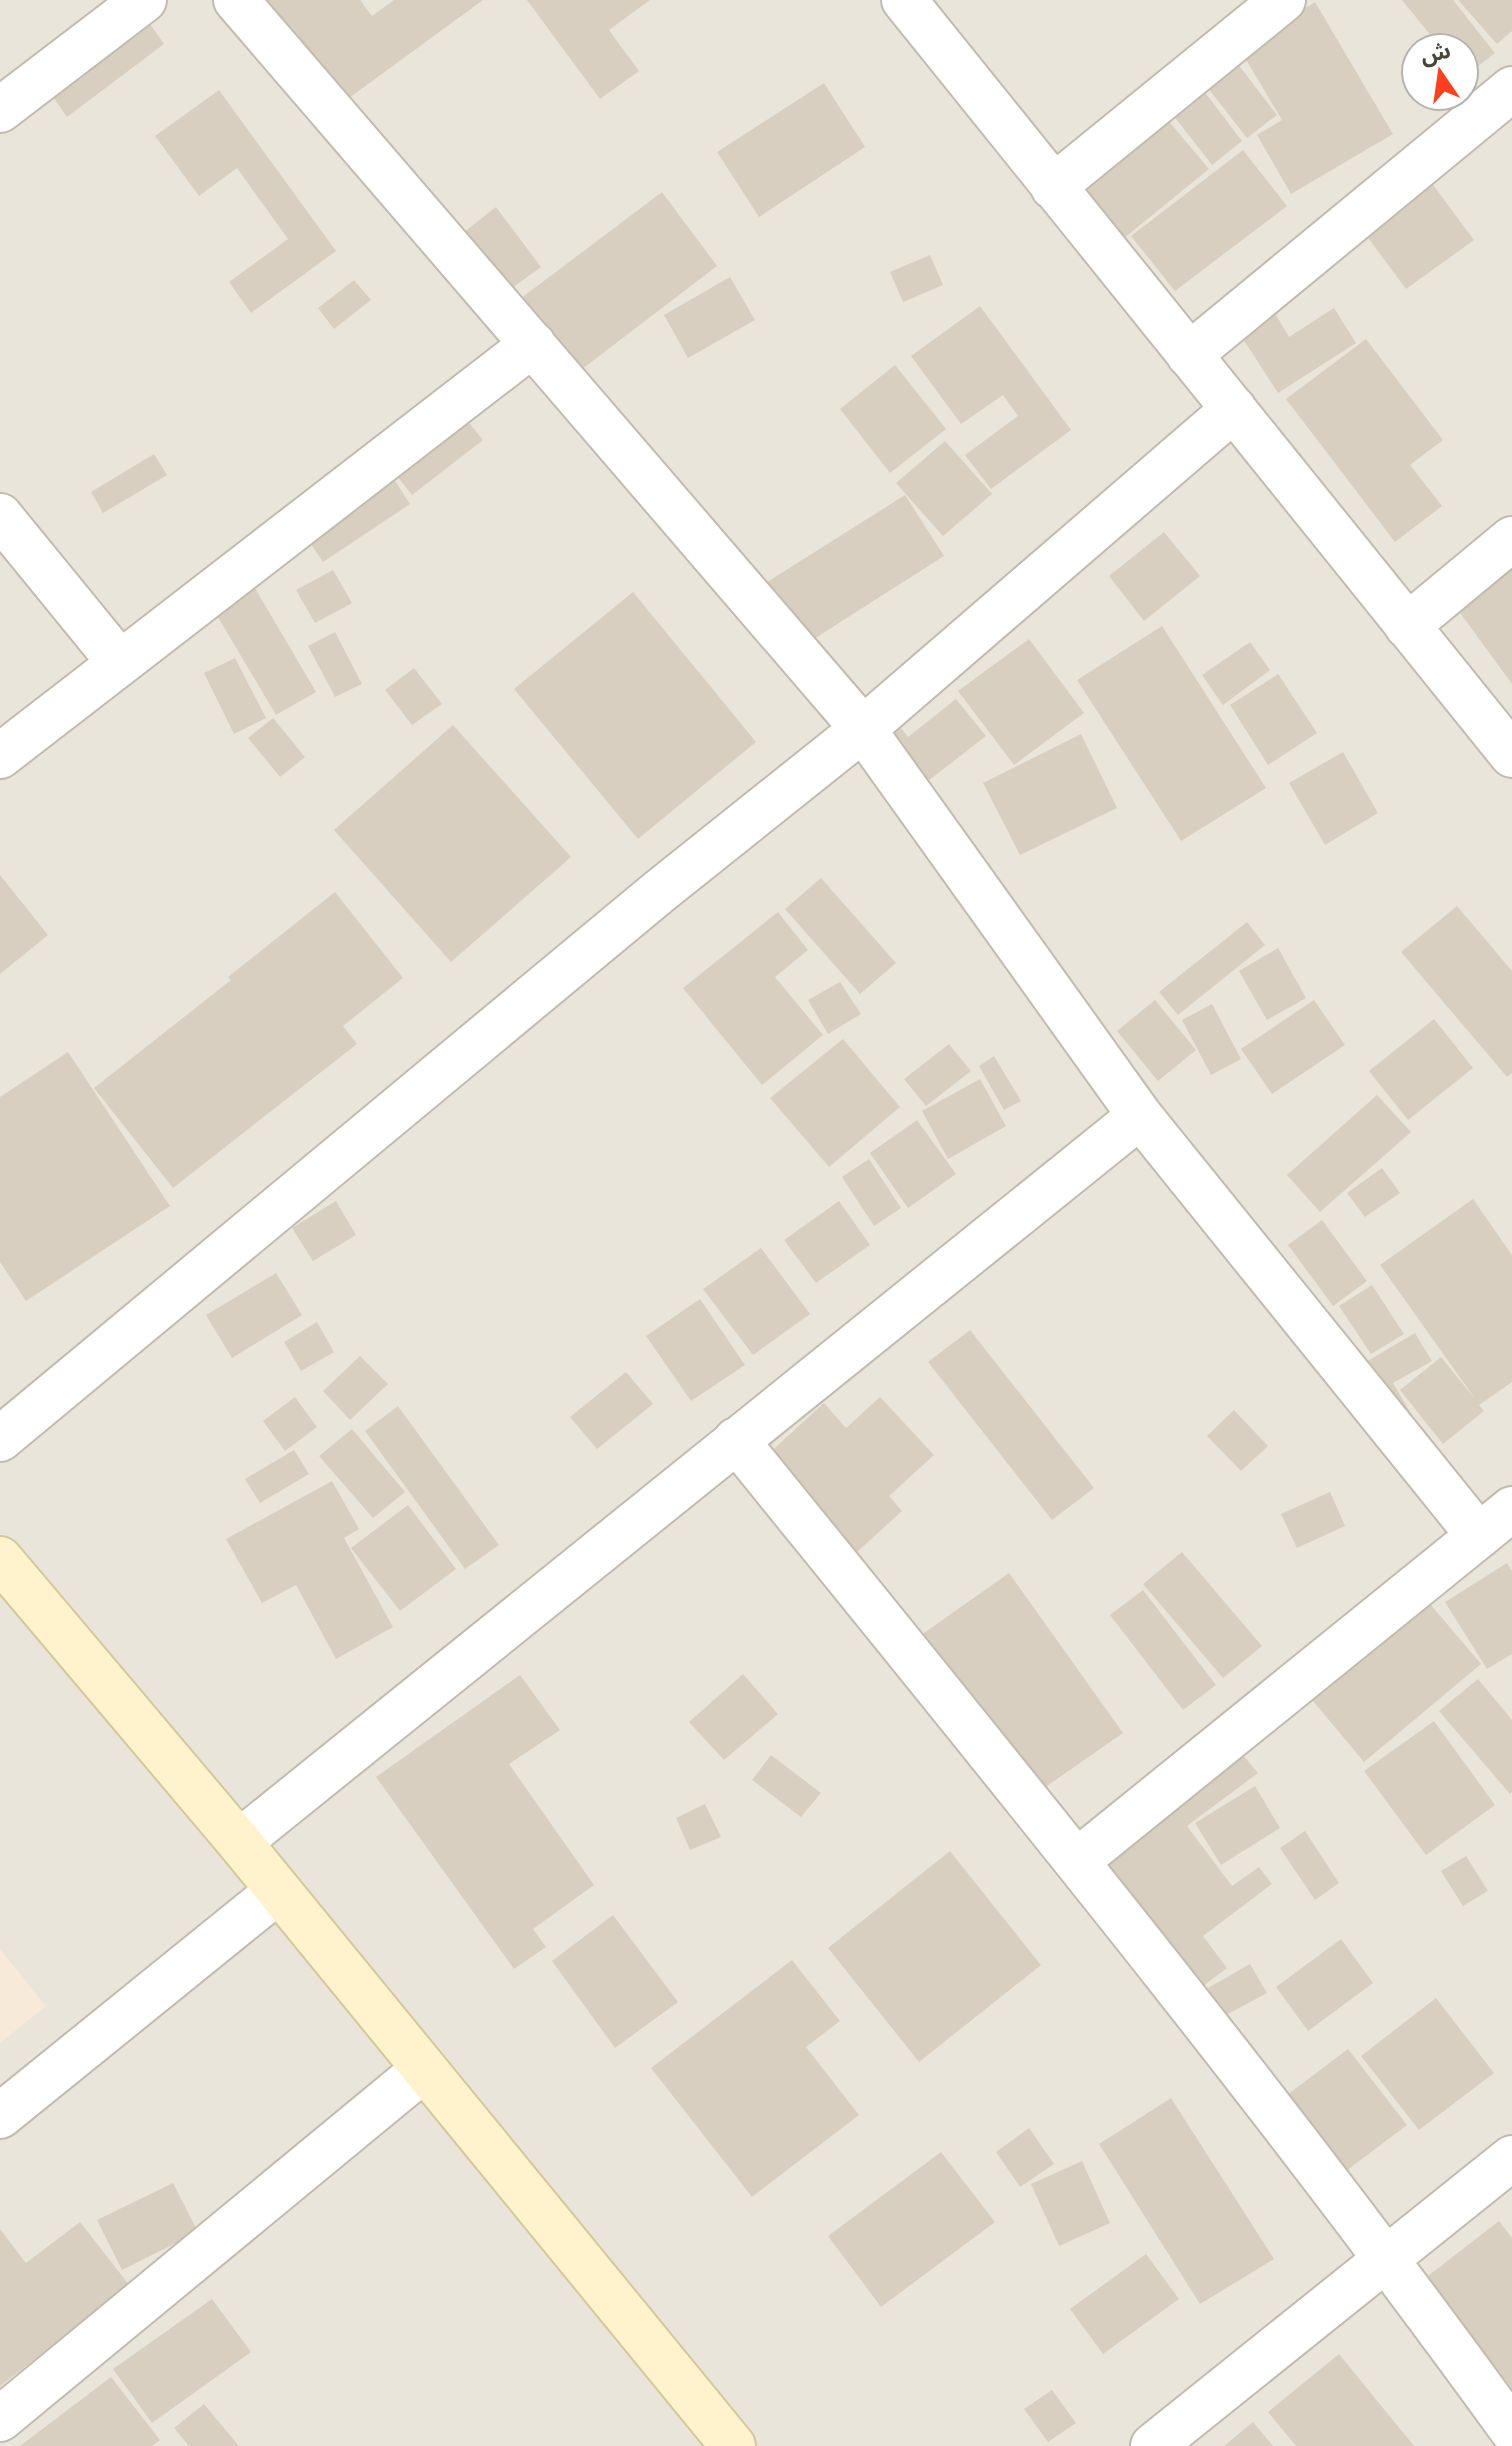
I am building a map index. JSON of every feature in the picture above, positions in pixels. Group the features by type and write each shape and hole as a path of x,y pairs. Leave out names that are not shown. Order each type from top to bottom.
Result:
{"street":[{"path":"0,110 144,0"},
{"path":"236,0 863,729 1140,1116 1479,1536"},
{"path":"904,0 1512,755"},
{"path":"1053,187 1283,0"},
{"path":"1189,355 1512,89"},
{"path":"0,756 533,344"},
{"path":"0,1439 660,891 863,729 1234,409"},
{"path":"0,516 120,663"},
{"path":"1407,626 1512,539"},
{"path":"239,1842 1140,1116"},
{"path":"736,1440 1077,1861 1387,2258 1512,2430"},
{"path":"1077,1861 1512,1509"},
{"path":"0,1559 239,1842 733,2446"},
{"path":"0,2116 278,1891"},
{"path":"0,2419 423,2070"},
{"path":"1153,2446 1512,2158"}],"shaded area":[{"path":"0,0 1512,0 1512,2446 0,2446"},
{"path":"0,1949 46,2006 0,2043"}],"building":[{"path":"237,0 360,0 372,16 394,0 483,0 349,98 329,71 304,89"},
{"path":"527,0 650,0 609,30 639,71 600,99"},
{"path":"1402,0 1453,0 1478,32 1428,32"},
{"path":"1458,0 1512,0 1512,31 1497,44"},
{"path":"1315,2 1393,134 1291,194 1257,135 1282,120 1239,48"},
{"path":"143,14 164,44 67,117 46,87"},
{"path":"1480,34 1495,53 1480,65"},
{"path":"1234,59 1277,115 1247,138 1204,83"},
{"path":"824,83 865,147 759,217 717,152"},
{"path":"1200,86 1242,141 1212,165 1169,110"},
{"path":"219,90 336,251 251,313 229,282 288,239 237,168 199,196 155,136"},
{"path":"1162,113 1209,169 1118,243 1072,187"},
{"path":"1243,150 1287,206 1175,291 1131,236"},
{"path":"1419,166 1474,240 1406,289 1351,215"},
{"path":"662,192 717,266 573,376 516,302"},
{"path":"496,207 541,267 508,291 464,232"},
{"path":"930,255 943,285 903,302 890,272"},
{"path":"730,277 755,320 688,358 664,315"},
{"path":"354,280 371,300 334,329 318,308"},
{"path":"1269,303 1289,337 1334,308 1356,343 1278,393 1234,325"},
{"path":"980,306 1071,430 991,489 965,455 1018,416 1003,395 961,424 911,356"},
{"path":"1366,339 1443,440 1410,465 1442,506 1395,542 1286,399"},
{"path":"895,365 946,429 890,473 840,409"},
{"path":"454,404 483,440 412,495 384,460"},
{"path":"945,441 992,494 943,536 896,483"},
{"path":"154,454 167,475 103,513 91,492"},
{"path":"383,462 410,504 323,562 294,519"},
{"path":"905,495 944,556 795,651 756,589"},
{"path":"1164,532 1200,576 1144,621 1109,576"},
{"path":"1512,548 1512,684 1447,595"},
{"path":"333,570 352,603 315,623 296,590"},
{"path":"255,588 316,692 276,715 215,612"},
{"path":"633,592 756,742 638,839 514,689"},
{"path":"1162,626 1266,788 1181,841 1077,680"},
{"path":"335,632 362,684 335,697 308,646"},
{"path":"1029,639 1084,713 1014,765 958,691"},
{"path":"1250,642 1270,670 1223,705 1202,675"},
{"path":"235,658 266,718 234,734 204,673"},
{"path":"414,668 442,704 412,725 385,690"},
{"path":"1278,674 1317,733 1268,765 1230,705"},
{"path":"956,699 986,736 897,805 854,751 895,720 908,737"},
{"path":"273,718 305,757 280,777 248,738"},
{"path":"453,725 571,857 451,962 334,830"},
{"path":"1081,734 1117,808 1020,855 983,783"},
{"path":"1343,752 1378,813 1325,845 1289,783"},
{"path":"0,875 48,935 0,974"},
{"path":"821,878 896,963 860,994 785,909"},
{"path":"335,892 403,978 343,1026 357,1044 173,1188 94,1088 231,980 228,977"},
{"path":"1457,906 1512,971 1512,1073 1507,1077 1401,952"},
{"path":"778,912 808,950 775,977 823,1035 762,1085 683,988"},
{"path":"1247,922 1265,945 1178,1015 1159,992"},
{"path":"1278,948 1306,998 1267,1020 1239,971"},
{"path":"840,982 861,1014 828,1034 808,1000"},
{"path":"1155,1000 1196,1050 1158,1081 1117,1031"},
{"path":"1314,1000 1345,1045 1272,1094 1241,1049"},
{"path":"1212,1004 1241,1059 1211,1075 1182,1020"},
{"path":"1434,1019 1473,1068 1408,1120 1369,1071"},
{"path":"843,1039 900,1107 829,1167 770,1098"},
{"path":"949,1044 971,1071 926,1106 904,1079"},
{"path":"68,1052 170,1206 26,1301 0,1262 0,1097"},
{"path":"994,1056 1021,1101 1004,1110 979,1066"},
{"path":"980,1079 1006,1126 948,1159 922,1111"},
{"path":"1377,1095 1411,1132 1320,1212 1287,1175"},
{"path":"917,1120 956,1174 908,1208 870,1153"},
{"path":"869,1159 901,1208 874,1226 842,1177"},
{"path":"1382,1168 1400,1193 1365,1217 1347,1193"},
{"path":"1473,1199 1512,1255 1512,1382 1479,1405 1484,1411 1443,1444 1400,1390 1441,1357 1476,1400 1380,1265"},
{"path":"336,1201 356,1235 313,1261 292,1228"},
{"path":"839,1201 870,1245 816,1283 784,1240"},
{"path":"1322,1220 1367,1281 1333,1306 1288,1245"},
{"path":"761,1248 810,1314 753,1355 703,1289"},
{"path":"276,1273 302,1315 232,1358 206,1315"},
{"path":"1372,1285 1404,1334 1371,1354 1339,1306"},
{"path":"700,1299 745,1365 691,1401 646,1336"},
{"path":"317,1322 334,1352 301,1371 284,1342"},
{"path":"970,1330 1094,1488 1052,1520 928,1362"},
{"path":"1415,1333 1432,1361 1393,1383 1433,1451 1347,1373"},
{"path":"360,1356 388,1384 350,1420 323,1391"},
{"path":"626,1372 653,1404 597,1449 570,1417"},
{"path":"295,1397 317,1427 285,1451 263,1421"},
{"path":"880,1397 934,1455 889,1496 902,1511 856,1553 766,1456 824,1403 846,1428"},
{"path":"398,1406 499,1545 465,1569 365,1431"},
{"path":"1234,1410 1268,1446 1241,1471 1207,1436"},
{"path":"352,1429 405,1492 373,1518 319,1456"},
{"path":"294,1450 309,1474 260,1503 245,1479"},
{"path":"332,1481 359,1529 344,1538 393,1627 336,1659 296,1585 262,1603 226,1539"},
{"path":"1330,1492 1345,1526 1297,1548 1281,1514"},
{"path":"408,1505 456,1569 400,1611 351,1548"},
{"path":"1182,1552 1262,1646 1223,1678 1143,1584"},
{"path":"1507,1563 1512,1571 1512,1654 1487,1669 1445,1602"},
{"path":"1009,1573 1123,1733 1034,1795 917,1638"},
{"path":"1143,1590 1216,1685 1183,1710 1110,1615"},
{"path":"1425,1598 1481,1664 1364,1762 1308,1695"},
{"path":"743,1674 778,1714 724,1760 689,1722"},
{"path":"520,1675 560,1730 509,1764 594,1885 533,1929 546,1947 514,1969 376,1777"},
{"path":"1478,1679 1512,1720 1510,1794 1439,1711"},
{"path":"1434,1721 1495,1805 1426,1855 1364,1771"},
{"path":"1242,1754 1258,1773 1187,1826 1232,1886 1259,1867 1272,1884 1203,1936 1227,1968 1183,2001 1086,1871"},
{"path":"771,1755 821,1793 801,1817 752,1780"},
{"path":"1255,1786 1280,1828 1221,1865 1195,1823"},
{"path":"705,1804 721,1837 690,1850 676,1818"},
{"path":"1305,1831 1339,1883 1315,1900 1280,1848"},
{"path":"950,1851 1041,1965 919,2062 828,1948"},
{"path":"1466,1856 1488,1891 1463,1906 1441,1871"},
{"path":"613,1915 678,2002 615,2048 552,1961"},
{"path":"1341,1939 1373,1983 1308,2031 1276,1987"},
{"path":"792,1960 840,2021 806,2047 859,2115 752,2197 651,2068"},
{"path":"1250,1964 1267,1993 1224,2016 1208,1988"},
{"path":"1436,1998 1494,2073 1419,2130 1361,2056"},
{"path":"1348,2049 1407,2125 1334,2180 1275,2104"},
{"path":"1171,2098 1274,2259 1200,2304 1099,2144"},
{"path":"1029,2128 1054,2164 1020,2187 996,2152"},
{"path":"941,2152 995,2222 881,2307 828,2236"},
{"path":"1082,2161 1110,2223 1059,2246 1031,2184"},
{"path":"173,2183 198,2232 122,2270 97,2220"},
{"path":"1499,2221 1512,2238 1512,2394 1406,2293"},
{"path":"80,2222 130,2286 0,2386 0,2229 26,2263"},
{"path":"1146,2254 1179,2299 1103,2354 1070,2309"},
{"path":"212,2299 251,2352 152,2423 113,2369"},
{"path":"1339,2354 1414,2446 1296,2446 1268,2412"},
{"path":"111,2377 160,2440 152,2446 20,2446"},
{"path":"1052,2390 1076,2423 1048,2442 1024,2409"},
{"path":"204,2404 239,2446 189,2446 174,2428"},
{"path":"1253,2422 1273,2446 1224,2446"}]}
